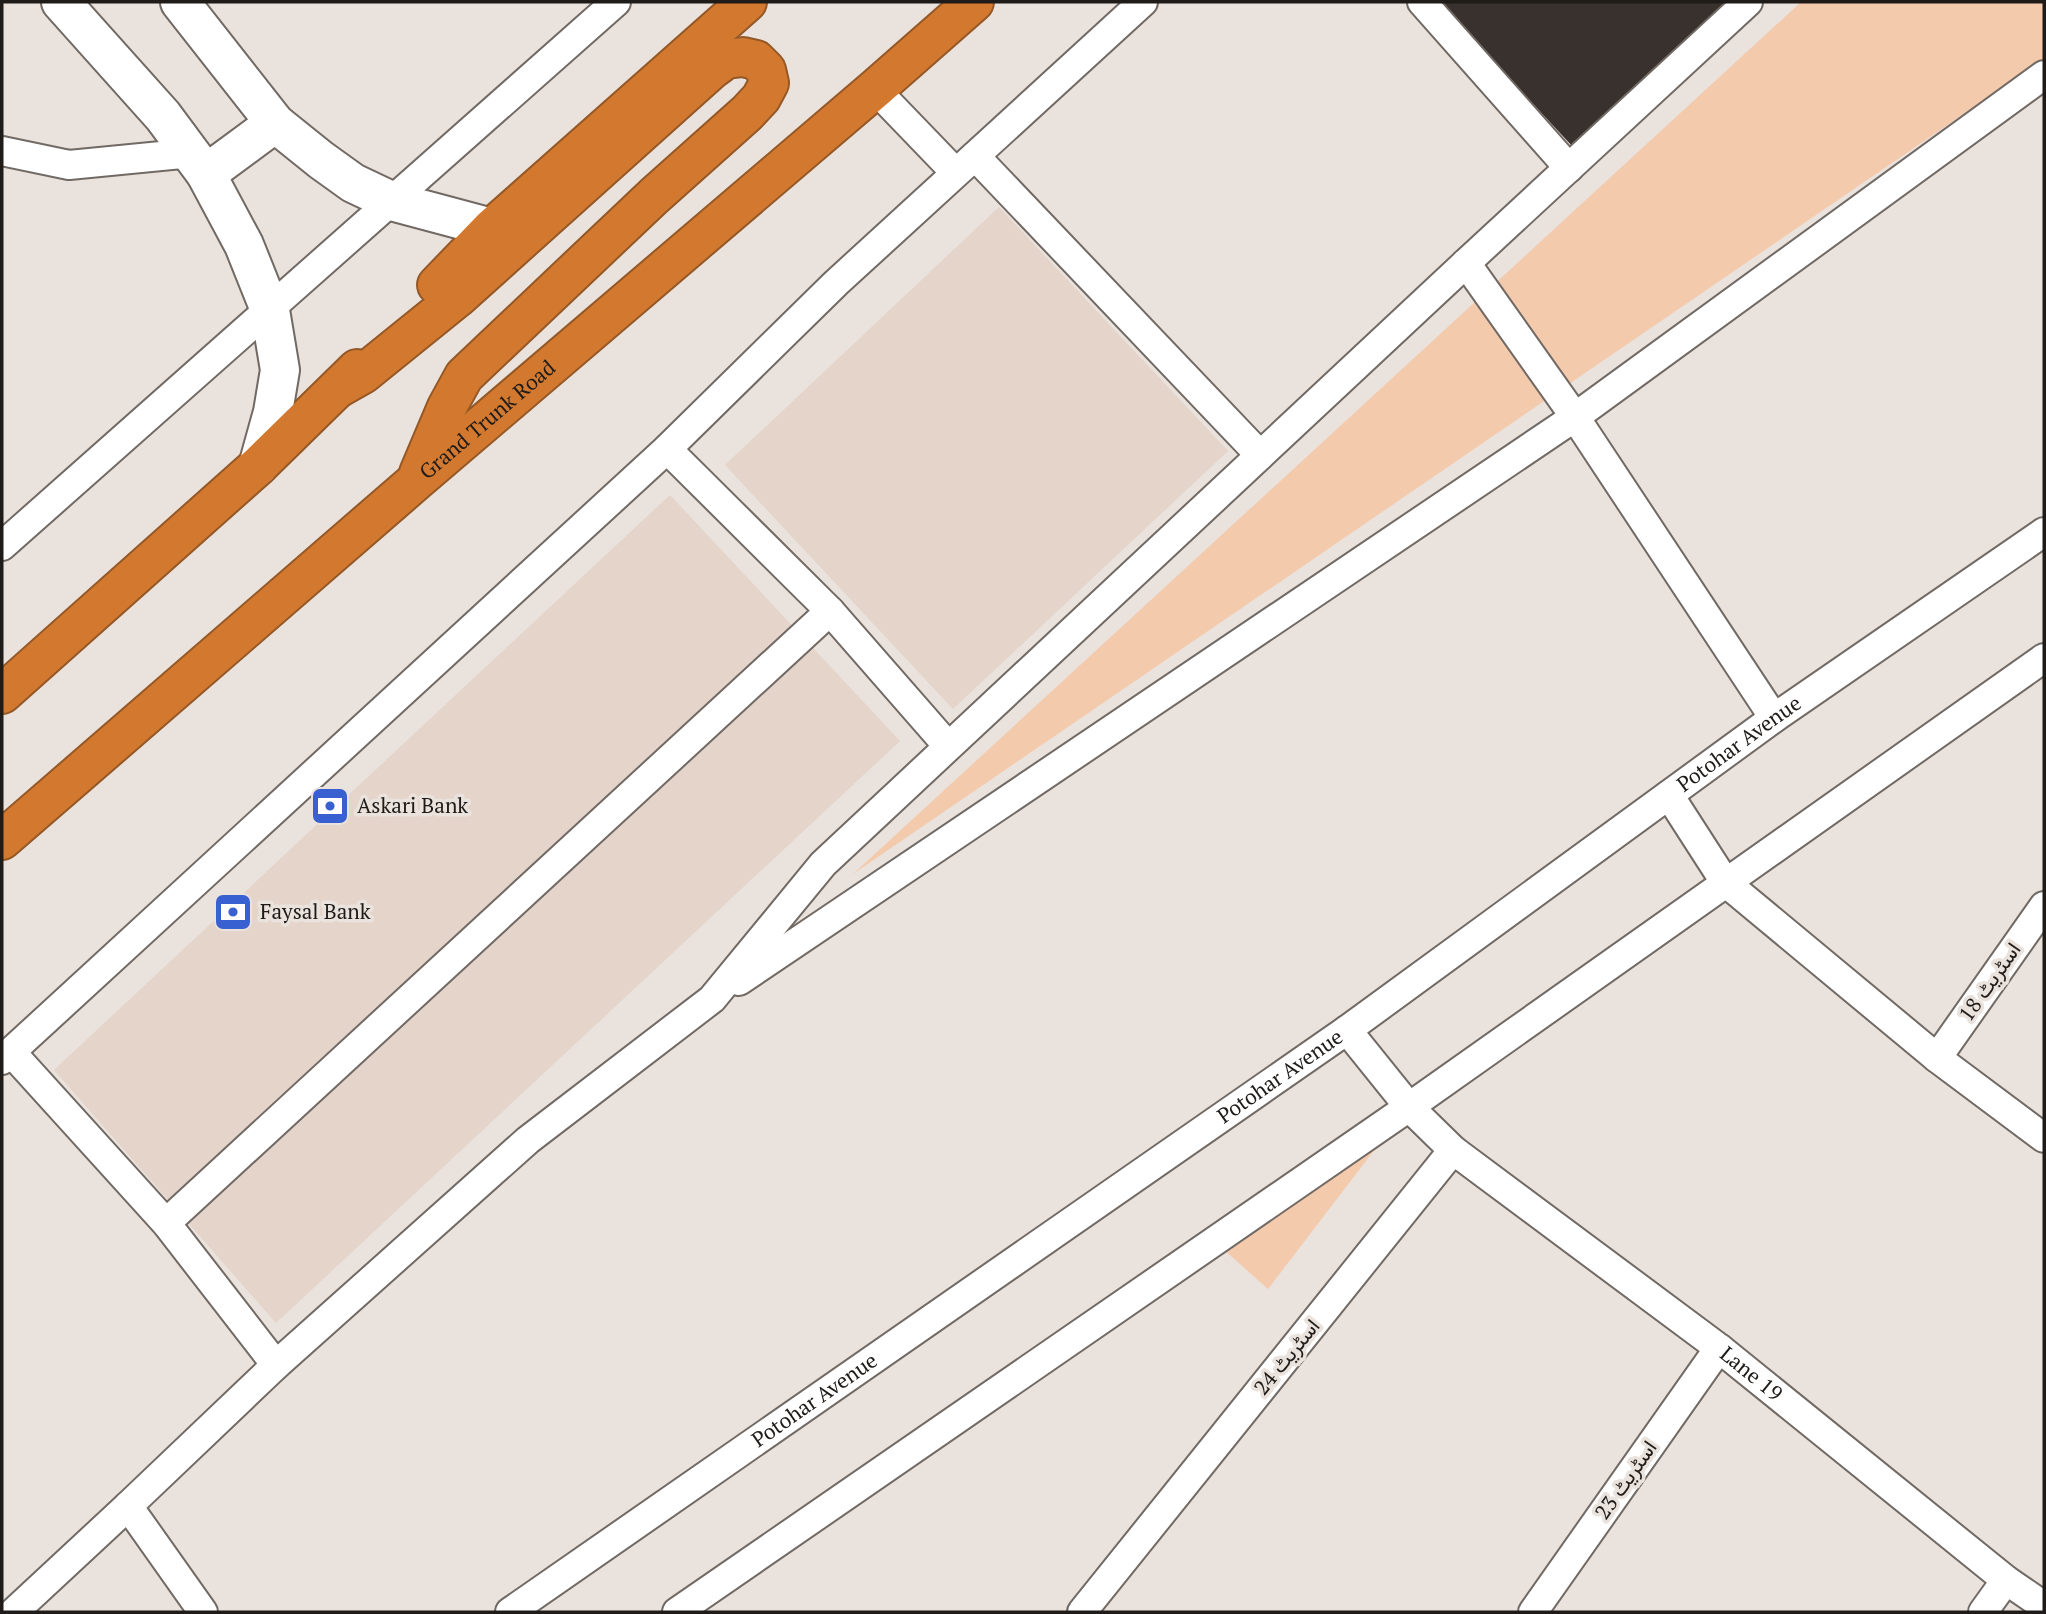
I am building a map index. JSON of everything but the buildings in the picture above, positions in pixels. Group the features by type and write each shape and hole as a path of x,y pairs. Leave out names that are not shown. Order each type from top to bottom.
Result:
{"highway":[{"path":"2,694 258,466 340,387 492,228 747,2"},
{"name":"Grand Trunk Road","path":"2,839 974,2"},
{"path":"340,387 363,374 457,298 711,70 726,59 743,57 756,60 766,69 769,83 761,98 464,376 447,407 416,481"}],"street":[{"path":"61,2 163,116 199,164 244,245 270,310 280,370 273,412 258,466"},
{"path":"180,2 275,123 353,183 391,201 492,228"},
{"path":"2,546 616,2"},
{"path":"276,1365 166,1223 7,1056 667,449 836,283 1143,2"},
{"path":"1422,2 1569,168"},
{"path":"712,999 823,864 1748,2"},
{"path":"14,1612 276,1365 528,1140 712,999 1575,417 2044,75"},
{"path":"875,89 965,164 1260,455"},
{"path":"2,151 69,165 199,164 275,123"},
{"path":"1466,263 1575,417 1774,718"},
{"path":"667,449 830,611 948,746"},
{"name":"Potohar Avenue","path":"510,1612 1347,1030 1774,718 2044,532"},
{"path":"166,1223 830,611"},
{"path":"677,1612 1409,1107 2044,658"},
{"path":"1669,795 1726,882 1937,1058 2044,1138"},
{"name":"اسٹریٹ 18","path":"1937,1058 2044,905"},
{"path":"1347,1030 1409,1107 1453,1150"},
{"name":"Lane 19","path":"1453,1150 1719,1348 2006,1580 2044,1606"},
{"name":"اسٹریٹ 24","path":"1082,1612 1453,1150"},
{"name":"اسٹریٹ 23","path":"1533,1612 1719,1348"},
{"path":"128,1506 203,1612"},
{"path":"1983,1612 2006,1580"}],"shaded area":[{"path":"1801,2 2044,2 2044,59 853,874"},
{"path":"999,207 1228,451 953,709 725,465"},
{"path":"670,495 900,741 276,1323 54,1070"},
{"path":"1395,1123 1268,1289 1215,1242"}],"place":[{"name":"Askari Bank","path":"330,806"},
{"name":"Faysal Bank","path":"233,912"}]}
